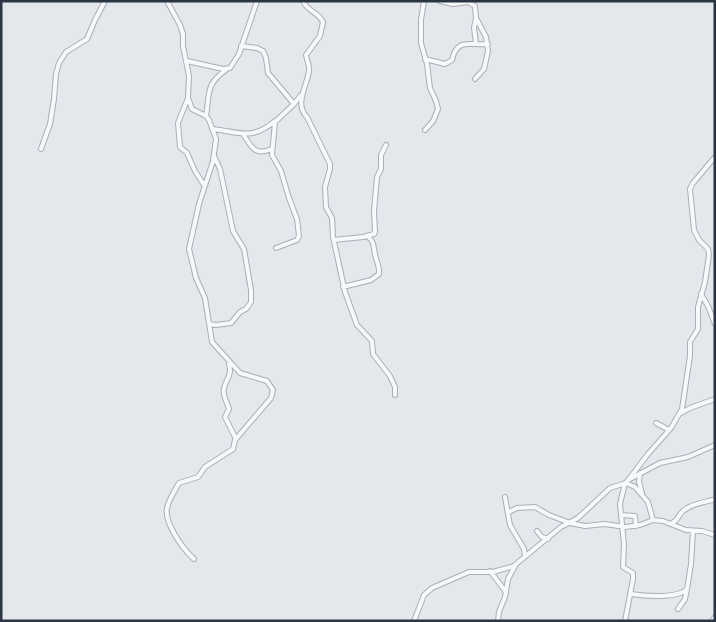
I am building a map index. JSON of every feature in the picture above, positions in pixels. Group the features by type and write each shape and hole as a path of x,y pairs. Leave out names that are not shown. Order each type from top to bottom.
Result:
{"street":[{"path":"41,149 50,124 59,63 66,52 87,39 105,1"},
{"path":"167,1 180,25 189,76 188,98 178,123 180,147 187,153 204,185"},
{"path":"206,116 209,87 237,57 257,1"},
{"path":"214,129 243,134 254,133 276,120 295,104 301,95 310,68 306,55 320,36 323,25 320,16 308,9 304,1"},
{"path":"424,1 420,30 422,52 430,88 438,109 436,117 425,130"},
{"path":"440,1 453,4 466,2 473,4 476,8 474,28 476,43"},
{"path":"475,80 484,69 487,60 488,44 483,29 476,18"},
{"path":"425,59 445,64 452,60 456,47 476,43 488,44"},
{"path":"241,46 257,48 263,51 268,73 308,117 330,164 325,191 326,206 332,218 334,240 344,287 354,320 360,330 372,342 373,354 390,376 395,387 395,395"},
{"path":"187,62 227,69"},
{"path":"301,95 303,112"},
{"path":"188,98 192,109 206,116 214,129 216,139 211,168 204,185 189,249 196,278 206,298 212,344 240,373 267,380 273,390 271,398 236,439 232,450 205,467 198,477 179,483 168,504 167,515 169,524 182,548 194,559"},
{"path":"276,120 272,155 281,170 288,198 297,219 299,232 297,240 276,248"},
{"path":"243,134 251,146 258,152 272,149"},
{"path":"334,240 367,236 375,232 374,211 377,177 381,169 381,156 386,145"},
{"path":"209,324 216,326 231,323 240,312 246,309 252,300 244,249 233,231 220,169 214,153"},
{"path":"625,621 633,573 623,567 624,544 620,504 627,482 648,454 670,430 684,402 690,342 698,329 698,307 708,255 708,249 699,240 694,230 690,189 715,157"},
{"path":"344,287 371,280 379,274 375,246 367,236"},
{"path":"701,294 715,324"},
{"path":"229,362 230,373 224,391 229,409 225,417 236,439"},
{"path":"679,415 690,408 715,399"},
{"path":"656,423 670,430"},
{"path":"498,621 508,579 514,566 525,556 562,527 578,518 610,488 627,482 660,463 688,457 715,445"},
{"path":"640,473 642,495"},
{"path":"627,482 635,487 650,504 653,520"},
{"path":"505,497 510,525 524,549 525,556"},
{"path":"672,523 679,519 684,510 693,505 715,499"},
{"path":"509,512 517,508 535,506 543,512 570,523 585,526 605,524 636,526 653,520 662,520 686,530 715,534"},
{"path":"621,515 635,516 636,526"},
{"path":"678,609 685,599 691,564 693,530"},
{"path":"537,531 544,538 548,539"},
{"path":"414,621 427,591 469,572 490,571 514,566"},
{"path":"490,571 506,592"},
{"path":"631,594 650,596 675,595 680,594 686,589"},
{"path":"712,621 715,617"}]}
